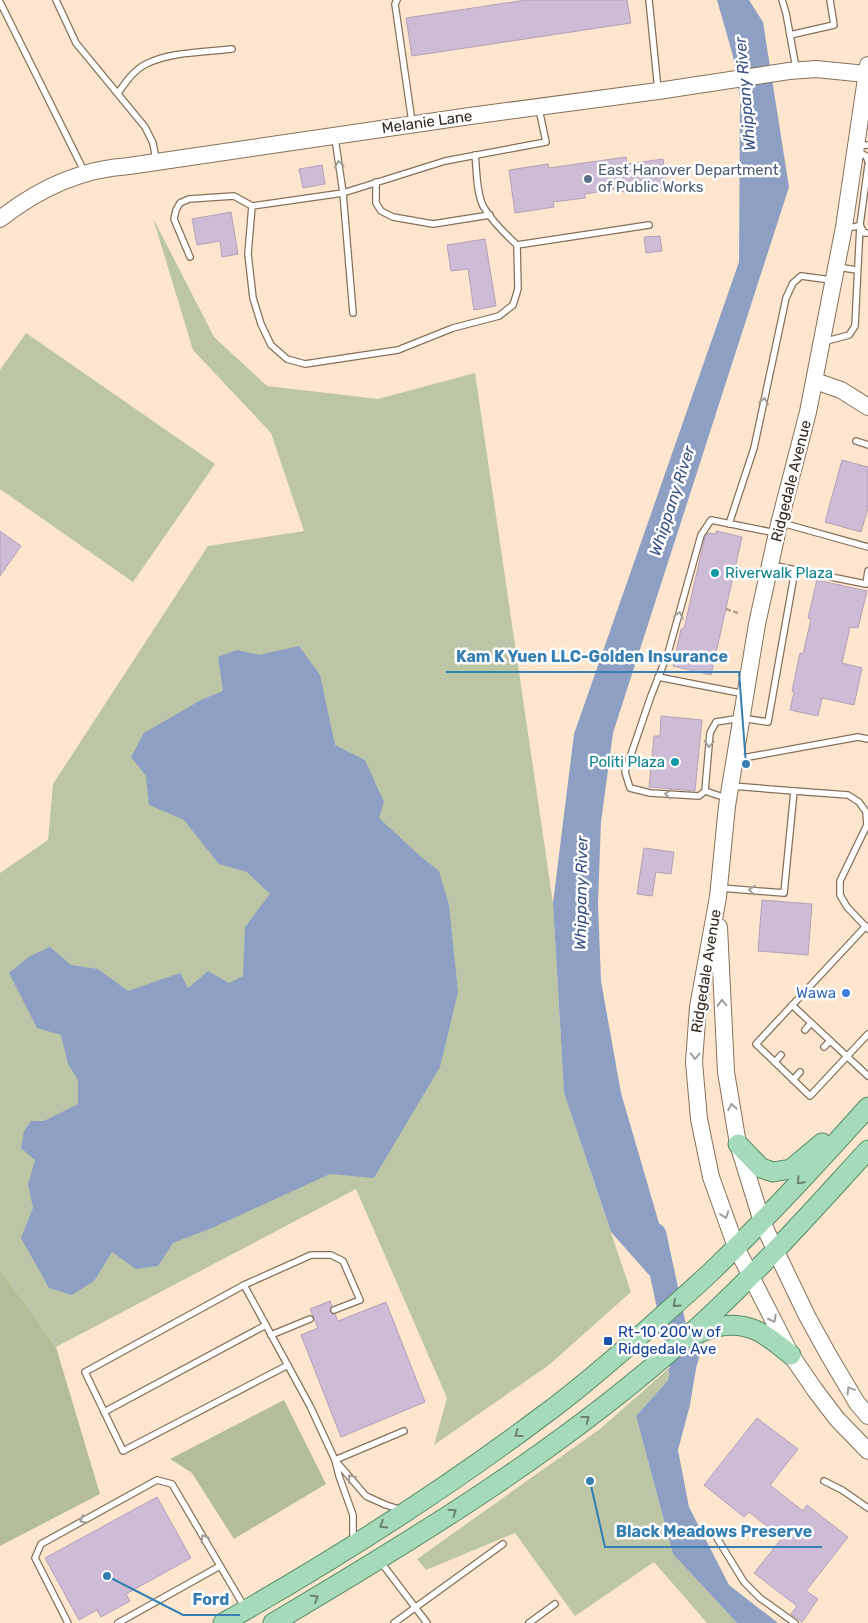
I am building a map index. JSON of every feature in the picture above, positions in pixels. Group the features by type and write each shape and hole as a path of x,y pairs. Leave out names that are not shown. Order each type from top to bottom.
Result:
{"main road":[{"name":"Melanie Lane","path":"0,219 15,207 66,179 112,167 658,91 793,70 867,69"},
{"name":"Ridgedale Avenue","path":"867,69 864,153 852,226 834,274 815,381 778,528 757,624 729,792 719,892 698,1007 694,1062 699,1118 711,1177 736,1247 791,1355 837,1419 868,1451"},
{"path":"815,381 841,390 868,407"},
{"name":"Ridgedale Avenue","path":"719,892 726,1072 738,1144 762,1222 775,1251 828,1354 857,1402 868,1416"},
{"path":"223,1623 406,1511 546,1414 612,1361 712,1271 762,1222 868,1107"},
{"path":"738,1144 761,1168 772,1172 791,1168 827,1139 847,1130"},
{"path":"273,1623 379,1559 543,1452 624,1391 689,1336 725,1302 868,1150"},
{"path":"689,1336 723,1326 745,1326 766,1334 791,1355"}],"lane":[{"path":"56,0 76,43 145,128 153,143 157,162"},
{"path":"397,0 395,4 412,124"},
{"path":"649,0 658,91"},
{"path":"782,0 790,35 793,70"},
{"path":"790,35 834,25 830,0"},
{"path":"0,2 85,173"},
{"path":"118,93 132,75 145,64 179,55 232,48"},
{"path":"190,257 174,219 180,203 189,199 234,196 252,206 342,193 445,161 546,142 538,107"},
{"path":"335,136 353,313"},
{"path":"252,206 248,254 253,298 271,345 286,359 305,364 398,350 453,328 499,316 514,305 518,289 517,245 483,206 475,155"},
{"path":"376,182 376,203 381,211 393,217 433,224 490,215"},
{"path":"517,245 649,225"},
{"path":"852,226 864,233 868,233"},
{"path":"821,342 840,339 849,335 855,326 857,270 852,226"},
{"path":"729,524 754,448 786,298 793,283 801,276 834,274 857,270"},
{"path":"856,442 868,446"},
{"path":"868,547 778,528 729,524 711,520 701,535 668,653 625,772 630,788 650,793 699,796 705,791 794,791 848,795 859,802 866,812 867,826 840,881 840,895 847,907 867,928 756,1044 810,1096 868,1034"},
{"path":"770,565 866,584 868,571"},
{"path":"705,791 710,733 716,722 741,718 768,722 795,570"},
{"path":"658,678 745,694"},
{"path":"734,759 858,736 868,739"},
{"path":"719,892 784,893 794,791"},
{"path":"792,1005 868,1076"},
{"path":"805,1030 811,1023"},
{"path":"824,1047 830,1041"},
{"path":"774,1062 781,1056"},
{"path":"793,1080 800,1072"},
{"path":"288,1365 122,1451 85,1372 244,1285 311,1255 331,1256 343,1261 360,1300 334,1310"},
{"path":"244,1285 310,1406 335,1460 353,1515 352,1545"},
{"path":"271,1335 310,1319"},
{"path":"104,1412 266,1325"},
{"path":"335,1460 404,1431"},
{"path":"335,1460 366,1496 386,1506 406,1511"},
{"path":"68,1623 35,1558 41,1544 157,1480 172,1484 246,1610"},
{"path":"824,1481 842,1490 868,1508"},
{"path":"717,1538 744,1582 760,1598 795,1623"},
{"path":"394,1623 503,1544"},
{"path":"379,1559 427,1623"},
{"path":"118,1623 220,1566"},
{"path":"529,1623 555,1604"}],"path":[{"path":"726,609 738,613"},
{"path":"714,661 723,663"}],"green space":[{"path":"153,218 214,337 267,386 378,399 475,373 553,903 564,1093 631,1292 549,1365 434,1445 447,1398 356,1189 56,1347 0,1269 0,873 48,840 53,784 208,546 304,531 271,433 193,350"},
{"path":"26,333 215,464 133,582 0,489 0,370"},
{"path":"0,1269 56,1347 100,1494 0,1546"},
{"path":"668,1369 672,1376 636,1416 673,1554 737,1623 707,1623 654,1562 575,1616 515,1533 426,1570 417,1559 600,1429"},
{"path":"284,1400 326,1484 234,1539 192,1473 170,1459"}],"water":[{"path":"717,0 749,0 763,22 789,187 613,733 601,822 598,903 601,981 621,1093 670,1261 649,1275 611,1232 564,1093 553,903 574,734 739,262 740,98 733,56"},
{"path":"299,646 320,675 335,745 365,760 384,802 379,818 439,871 449,905 458,992 440,1067 374,1178 330,1174 212,1228 173,1243 158,1266 136,1269 112,1252 94,1281 72,1295 49,1288 21,1238 33,1208 28,1184 35,1160 21,1148 24,1131 31,1121 44,1121 78,1104 78,1080 68,1064 61,1035 37,1028 9,973 30,956 50,947 71,965 98,969 128,991 180,973 188,988 208,971 229,983 243,976 245,927 270,894 247,872 219,864 184,820 149,805 146,776 131,757 144,733 201,700 223,691 218,657 237,650 259,655"},
{"path":"704,1341 696,1368 690,1405 678,1450 689,1507 729,1585 778,1623 737,1623 673,1554 636,1416 671,1377 668,1369"}],"building":[{"path":"526,0 627,0 631,23 412,56 406,18"},
{"name":"East Hanover Department of Public Works","path":"626,157 627,164 663,159 667,189 628,194 628,192 623,192 622,188 585,194 585,198 553,202 554,207 515,213 509,170 548,164 549,168"},
{"path":"322,165 325,184 303,188 299,169"},
{"path":"231,212 238,254 222,257 220,241 197,245 192,219"},
{"path":"660,236 662,251 646,253 644,237"},
{"path":"485,239 496,306 474,310 468,269 451,271 447,245"},
{"path":"842,460 868,467 868,508 861,532 825,522"},
{"path":"0,531 21,546 0,576"},
{"name":"Riverwalk Plaza","path":"716,531 742,537 711,675 673,666 681,629 684,629 705,537 708,533 716,534"},
{"path":"817,580 867,591 858,628 850,627 842,663 862,668 854,705 822,698 818,716 790,710 800,653 803,654 811,619 808,618"},
{"name":"Politi Plaza","path":"661,716 702,720 695,791 649,787 654,736 660,736"},
{"path":"644,848 674,852 671,874 656,872 652,896 637,894"},
{"path":"762,900 812,904 808,955 758,951"},
{"path":"330,1301 332,1306 330,1312 335,1314 338,1321 386,1302 425,1402 341,1437 301,1335 318,1328 310,1309"},
{"path":"757,1418 798,1449 770,1485 803,1511 807,1505 848,1537 806,1591 818,1599 802,1622 791,1614 797,1606 754,1573 782,1538 749,1512 744,1517 704,1485"},
{"path":"157,1497 191,1558 126,1594 130,1601 101,1617 97,1610 79,1620 45,1558"}],"waterway":[{"name":"Whippany River","path":"654,1235 683,1370 679,1391"}],"place":[{"name":"East Hanover Department of Public Works","path":"588,179"},
{"name":"Riverwalk Plaza","path":"715,573"},
{"name":"Politi Plaza","path":"675,762"},
{"name":"Kam K Yuen LLC-Golden Insurance","path":"746,764"},
{"name":"Wawa","path":"846,993"},
{"name":"Rt-10 200'w of Ridgedale Ave","path":"608,1341"},
{"name":"Black Meadows Preserve","path":"590,1481"},
{"name":"Ford","path":"107,1576"}]}
